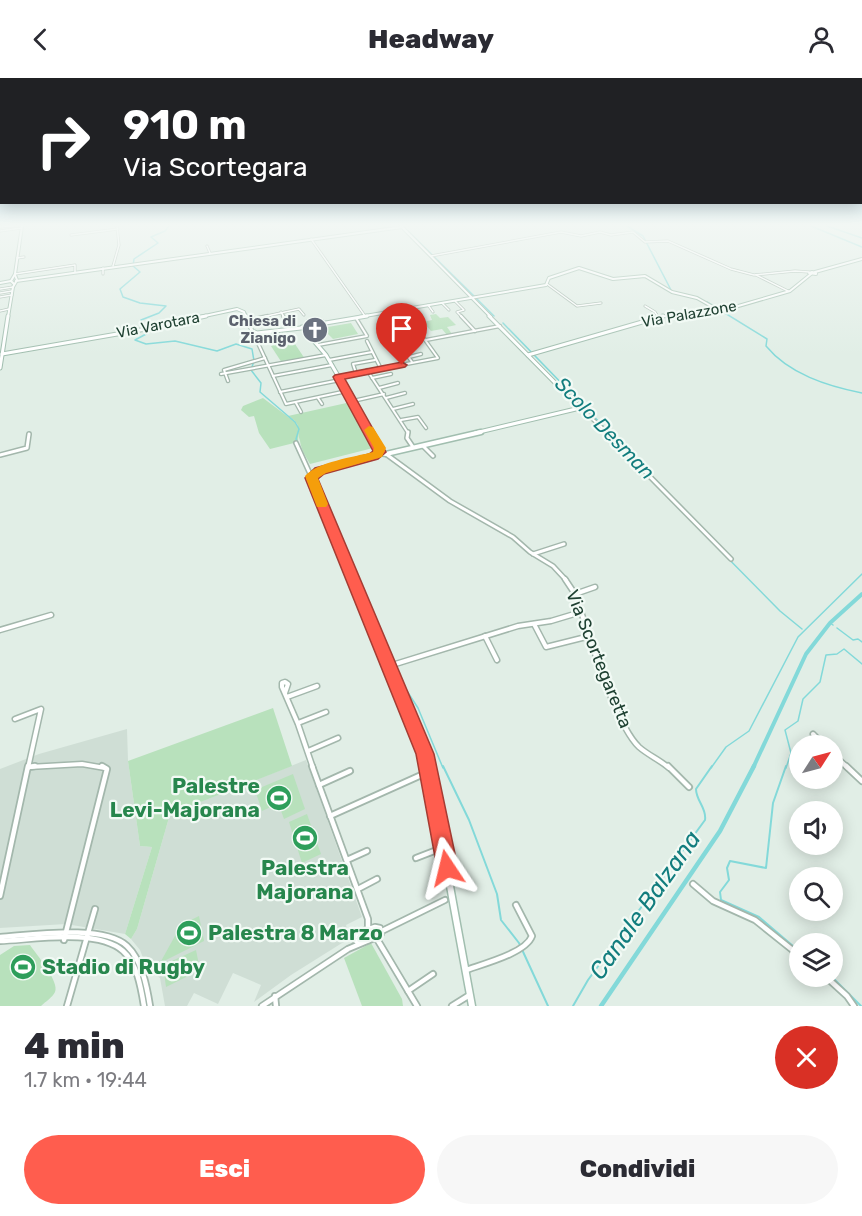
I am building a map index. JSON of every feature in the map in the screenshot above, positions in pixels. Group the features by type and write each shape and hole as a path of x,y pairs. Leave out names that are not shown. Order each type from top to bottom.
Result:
{"street":[{"path":"0,368 15,269"},
{"path":"0,289 33,270 46,269"},
{"path":"2,282 94,269"},
{"path":"103,269 103,274"},
{"path":"333,269 365,316"},
{"path":"444,269 469,297 530,354 579,409 611,436 731,559"},
{"path":"547,284 549,278 573,269"},
{"path":"581,269 611,279 645,276 672,292 697,298 722,311"},
{"path":"732,269 756,275 798,270 812,273"},
{"name":"Via Palazzone","path":"530,354 658,318 722,311 788,291 812,273 825,269"},
{"path":"41,270 41,275"},
{"path":"756,275 788,291"},
{"path":"304,315 299,309 248,320 252,331 258,334 305,328 547,284 577,306 601,303"},
{"path":"0,295 12,293"},
{"path":"455,301 464,310 457,312 475,331"},
{"path":"442,303 449,310"},
{"path":"428,305 433,312"},
{"path":"645,306 656,312 658,318"},
{"path":"414,308 420,315"},
{"path":"0,311 9,309"},
{"name":"Via Varotara","path":"2,354 148,329 237,309 244,312 248,320"},
{"path":"398,310 404,317"},
{"path":"281,312 284,318"},
{"path":"382,313 387,320"},
{"path":"262,318 264,322"},
{"path":"318,345 367,335 356,318"},
{"path":"280,392 367,370 438,358 413,325 399,327"},
{"path":"426,340 500,326"},
{"path":"305,328 332,365 380,448 379,453"},
{"path":"258,334 256,338 286,404 347,392"},
{"path":"393,335 412,363"},
{"path":"367,341 380,368"},
{"path":"400,344 412,341"},
{"path":"328,360 372,352"},
{"path":"409,357 421,354"},
{"path":"223,374 326,355"},
{"path":"223,374 224,370 265,358"},
{"path":"356,373 352,364 375,360"},
{"path":"273,376 332,365"},
{"path":"367,370 408,431 407,438 413,447"},
{"path":"223,374 228,381"},
{"path":"372,378 391,374"},
{"path":"379,388 399,383"},
{"path":"386,398 405,393"},
{"path":"353,401 384,394"},
{"path":"318,398 322,404"},
{"path":"296,403 301,412"},
{"path":"393,409 413,404"},
{"path":"313,475 373,457 379,453 387,454 579,409"},
{"path":"401,420 417,417 426,428"},
{"path":"0,455 27,448 28,434"},
{"path":"296,443 313,475 430,772 472,1006"},
{"path":"422,445 433,456"},
{"name":"Via Scortegaretta","path":"387,454 450,501 513,537 533,554 553,566 575,594 614,705 632,739 644,751 666,765 689,787"},
{"path":"533,554 564,544"},
{"path":"575,594 595,587"},
{"path":"389,666 485,636 581,612"},
{"path":"0,630 51,615"},
{"path":"534,624 546,647 590,636"},
{"path":"485,636 497,660"},
{"path":"317,686 286,695 358,889 368,919 368,929"},
{"path":"0,896 40,709 15,719"},
{"path":"298,723 326,712"},
{"path":"308,751 338,738"},
{"path":"843,763 862,781"},
{"path":"29,767 102,765 107,769 64,937"},
{"path":"318,785 350,771"},
{"path":"330,816 430,772"},
{"path":"416,858 444,847"},
{"path":"347,860 367,851"},
{"path":"358,889 377,879"},
{"path":"693,884 713,901 755,920 789,947"},
{"path":"262,1006 286,987 351,948 377,939 381,932 445,900"},
{"path":"466,970 518,949 531,940 532,936 516,905"},
{"path":"67,1006 95,909"},
{"path":"368,919 375,927 380,928 381,932"},
{"path":"351,948 357,933 375,927"},
{"path":"88,936 114,944 125,953 136,975 143,1005"},
{"path":"0,937 64,937"},
{"path":"0,942 64,937 111,937 127,946 144,978 150,1006"},
{"path":"354,939 359,944"},
{"path":"377,939 417,1006"},
{"path":"408,991 433,974"},
{"path":"838,987 854,1006"},
{"path":"452,1006 470,995"},
{"path":"275,996 276,1006"}],"shaded area":[{"path":"127,729 128,761 140,846 152,847 125,934 66,924 0,928 0,769 39,754"},
{"path":"306,760 362,917 346,925 350,938 291,975 254,1002 261,985 233,973 218,1004 194,993 187,1006 165,1006 160,978 147,968 140,950 131,939 137,929 170,814"}],"green space":[{"path":"436,314 440,318 448,317 456,325 447,327 452,334 447,335 442,329 431,331 423,322 432,320 430,315"},
{"path":"351,323 358,334 333,339 322,328"},
{"path":"293,341 305,359 282,363 271,346"},
{"path":"263,398 295,422 299,429 298,442 270,449 259,433 254,416 249,417 241,410 243,406"},
{"path":"351,402 377,447 310,464 301,447 297,424 288,416"},
{"path":"273,708 292,766 170,814 137,929 131,939 125,934 152,847 140,846 128,761"},
{"name":"Palestre Levi-Majorana","path":"293,774 305,809 284,819 280,808 274,811 273,806 262,811 255,790"},
{"name":"Palestra Majorana","path":"307,814 321,854 302,863 289,822"},
{"name":"Palestra 8 Marzo","path":"199,916 204,941 160,963 181,925"},
{"path":"371,943 402,999 403,1006 362,1006 344,958"},
{"name":"Stadio di Rugby","path":"30,945 51,975 56,987 55,992 41,1006 0,1006 0,955 14,946"},
{"path":"196,950 200,970 166,987 163,965"}],"waterway":[{"path":"137,269 140,272 120,289 123,297 140,303 166,306 159,313 141,320 142,324 149,329 148,333 135,340 146,344 175,341 217,351 236,344 252,349 254,361 251,370 261,383 260,392 295,422 299,429 296,439 396,674 418,708 443,768"},
{"name":"Scolo Desman","path":"447,269 474,296"},
{"name":"Canale Balzana","path":"660,269 671,290"},
{"name":"Scolo Desman","path":"476,298 494,316"},
{"name":"Canale Balzana","path":"707,302 767,339 766,346 775,356 797,371 835,387 862,393"},
{"name":"Scolo Desman","path":"503,323 707,533"},
{"name":"Scolo Desman","path":"708,538 780,611 802,629"},
{"name":"Canale Balzana","path":"711,768 726,747 749,731 798,637 862,574"},
{"path":"753,767 806,654 830,623 862,594"},
{"path":"837,628 853,640 858,639 862,642"},
{"path":"786,768 791,753 785,730 798,721 803,699 820,682 826,655 837,654 844,649 862,664"},
{"path":"443,766 469,820 497,894 501,920 519,943 548,1006"},
{"name":"Canale Balzana","path":"573,1006 588,980 705,820 696,789 712,766"},
{"path":"786,766 773,803 766,868 730,861 727,868 729,880 720,892 721,900 759,917 789,943"},
{"path":"601,1006 720,831 753,767"},
{"path":"842,987 861,1006"}],"slow traffic":[{"path":"321,504 311,476 322,470 378,454 380,448 369,430"}],"place":[{"name":"Chiesa di Zianigo","path":"315,330"},
{"name":"Palestre Levi-Majorana","path":"279,798"},
{"name":"Palestra Majorana","path":"305,838"},
{"name":"Palestra 8 Marzo","path":"189,933"},
{"name":"Stadio di Rugby","path":"23,967"}],"route":[{"path":"402,365 338,377 380,448 380,452 373,457 319,471 311,478 425,754 447,868"}]}
